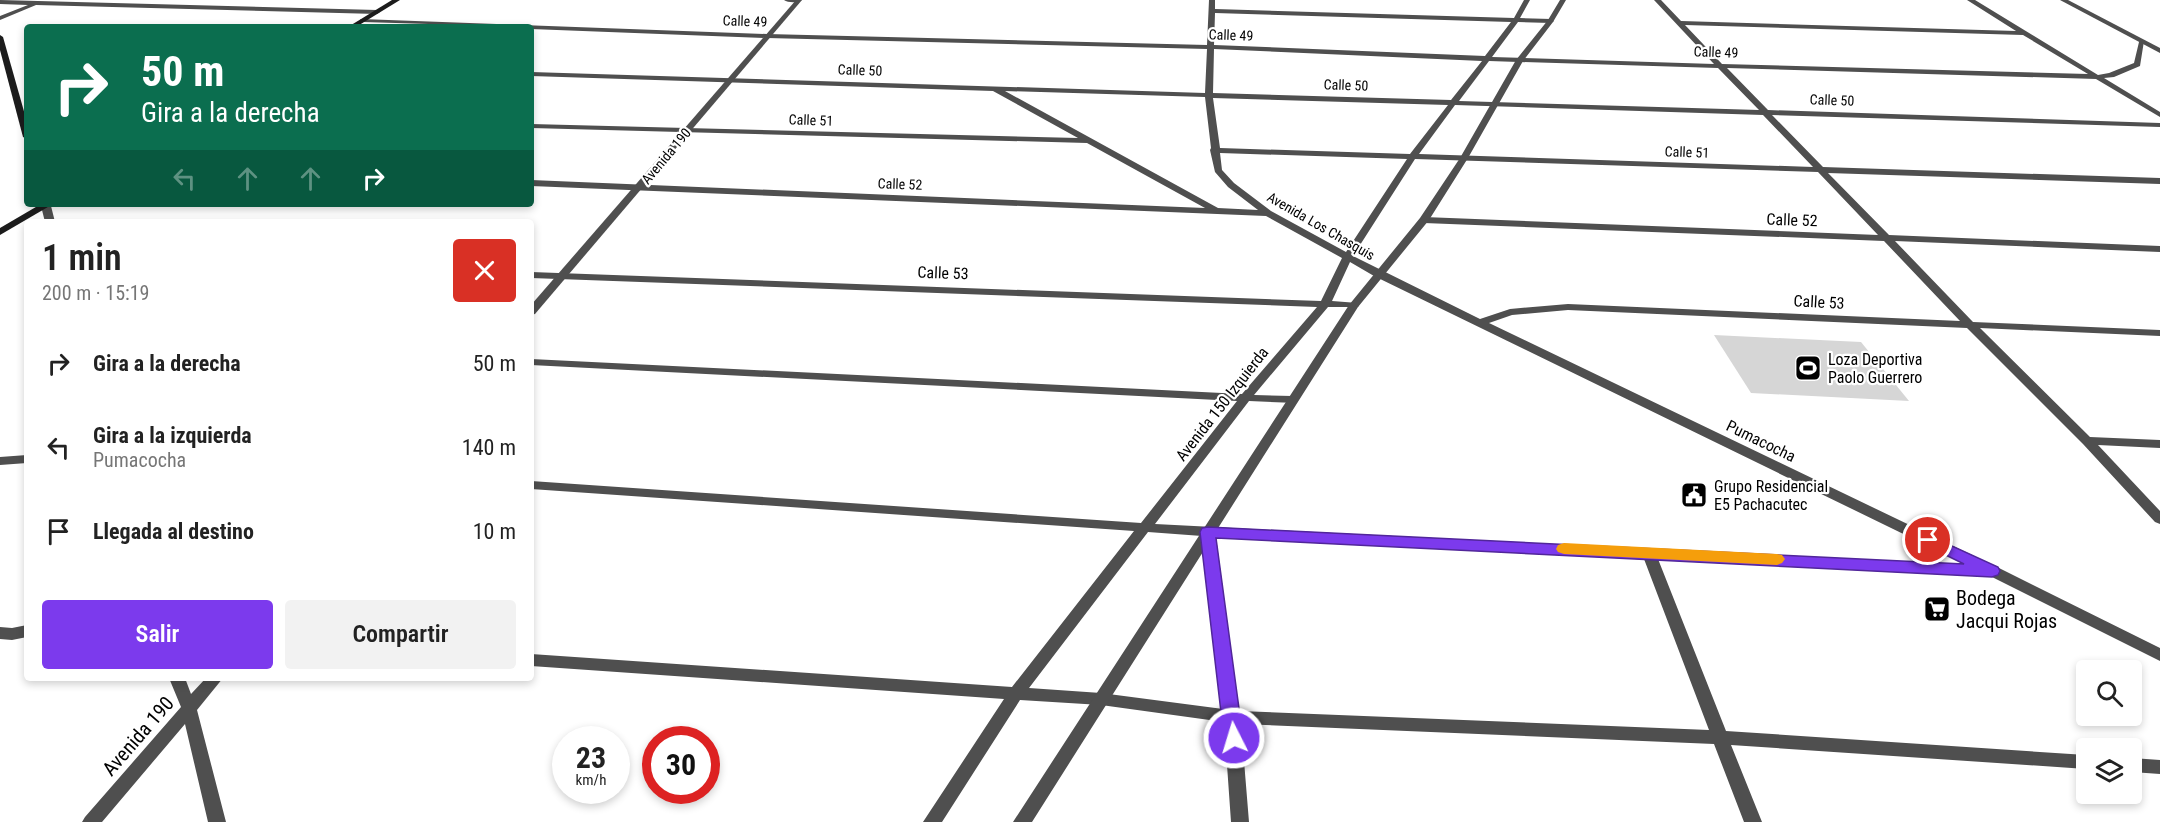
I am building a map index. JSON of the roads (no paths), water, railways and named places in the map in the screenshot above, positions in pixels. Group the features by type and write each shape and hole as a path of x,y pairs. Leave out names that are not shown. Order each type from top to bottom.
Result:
{"main road":[{"path":"356,24 397,0"},
{"path":"0,37 24,126"},
{"path":"0,232 41,207"}],"street":[{"path":"0,18 45,0"},
{"path":"787,0 799,0"},
{"name":"Avenida 190","path":"534,309 799,0"},
{"name":"Avenida Los Chasquis","path":"1212,0 1209,95 1218,170 1232,185 1268,213 1378,274"},
{"name":"Avenida 150 Izquierda","path":"932,822 1016,693 1245,398 1324,304 1347,258 1413,156 1516,20 1527,0"},
{"path":"1022,822 1354,305 1424,220 1464,158 1520,60 1551,21 1563,0"},
{"path":"1657,0 1970,325 2087,441 2160,519"},
{"path":"1970,0 2160,115"},
{"path":"2063,0 2160,51"},
{"path":"0,2 376,12"},
{"path":"1211,11 1551,21"},
{"name":"Calle 49","path":"363,20 464,24"},
{"path":"1679,22 2027,33"},
{"name":"Calle 49","path":"534,27 2097,77"},
{"path":"2097,77 2111,75 2137,64 2142,42"},
{"name":"Calle 50","path":"534,74 2160,125"},
{"path":"991,87 1189,197 1219,211"},
{"name":"Calle 51","path":"534,126 1090,141"},
{"name":"Calle 51","path":"1214,150 2160,181"},
{"name":"Calle 52","path":"534,183 1268,213"},
{"name":"Calle 52","path":"1424,220 2160,249"},
{"name":"Calle 53","path":"534,274 1354,305"},
{"name":"Pumacocha","path":"1378,274 1992,571 2160,655"},
{"name":"Calle 53","path":"1479,323 1510,312 1568,307 2160,333"},
{"path":"534,362 1292,400"},
{"path":"2087,441 2160,444"},
{"path":"0,461 24,459"},
{"path":"534,486 1208,532 1648,552 1992,571"},
{"path":"1208,532 1232,717 1240,822"},
{"path":"1648,552 1753,822"},
{"path":"0,633 24,632"},
{"path":"534,660 1101,699 1232,717 1719,737 2076,761"},
{"path":"178,681 189,708 217,822"},
{"name":"Avenida 190","path":"91,822 212,681"},
{"path":"2142,765 2160,766"}],"place":[{"name":"Loza Deportiva Paolo Guerrero","path":"1808,368"},
{"name":"Grupo Residencial E5 Pachacutec","path":"1694,495"},
{"name":"Bodega Jacqui Rojas","path":"1937,609"}]}
